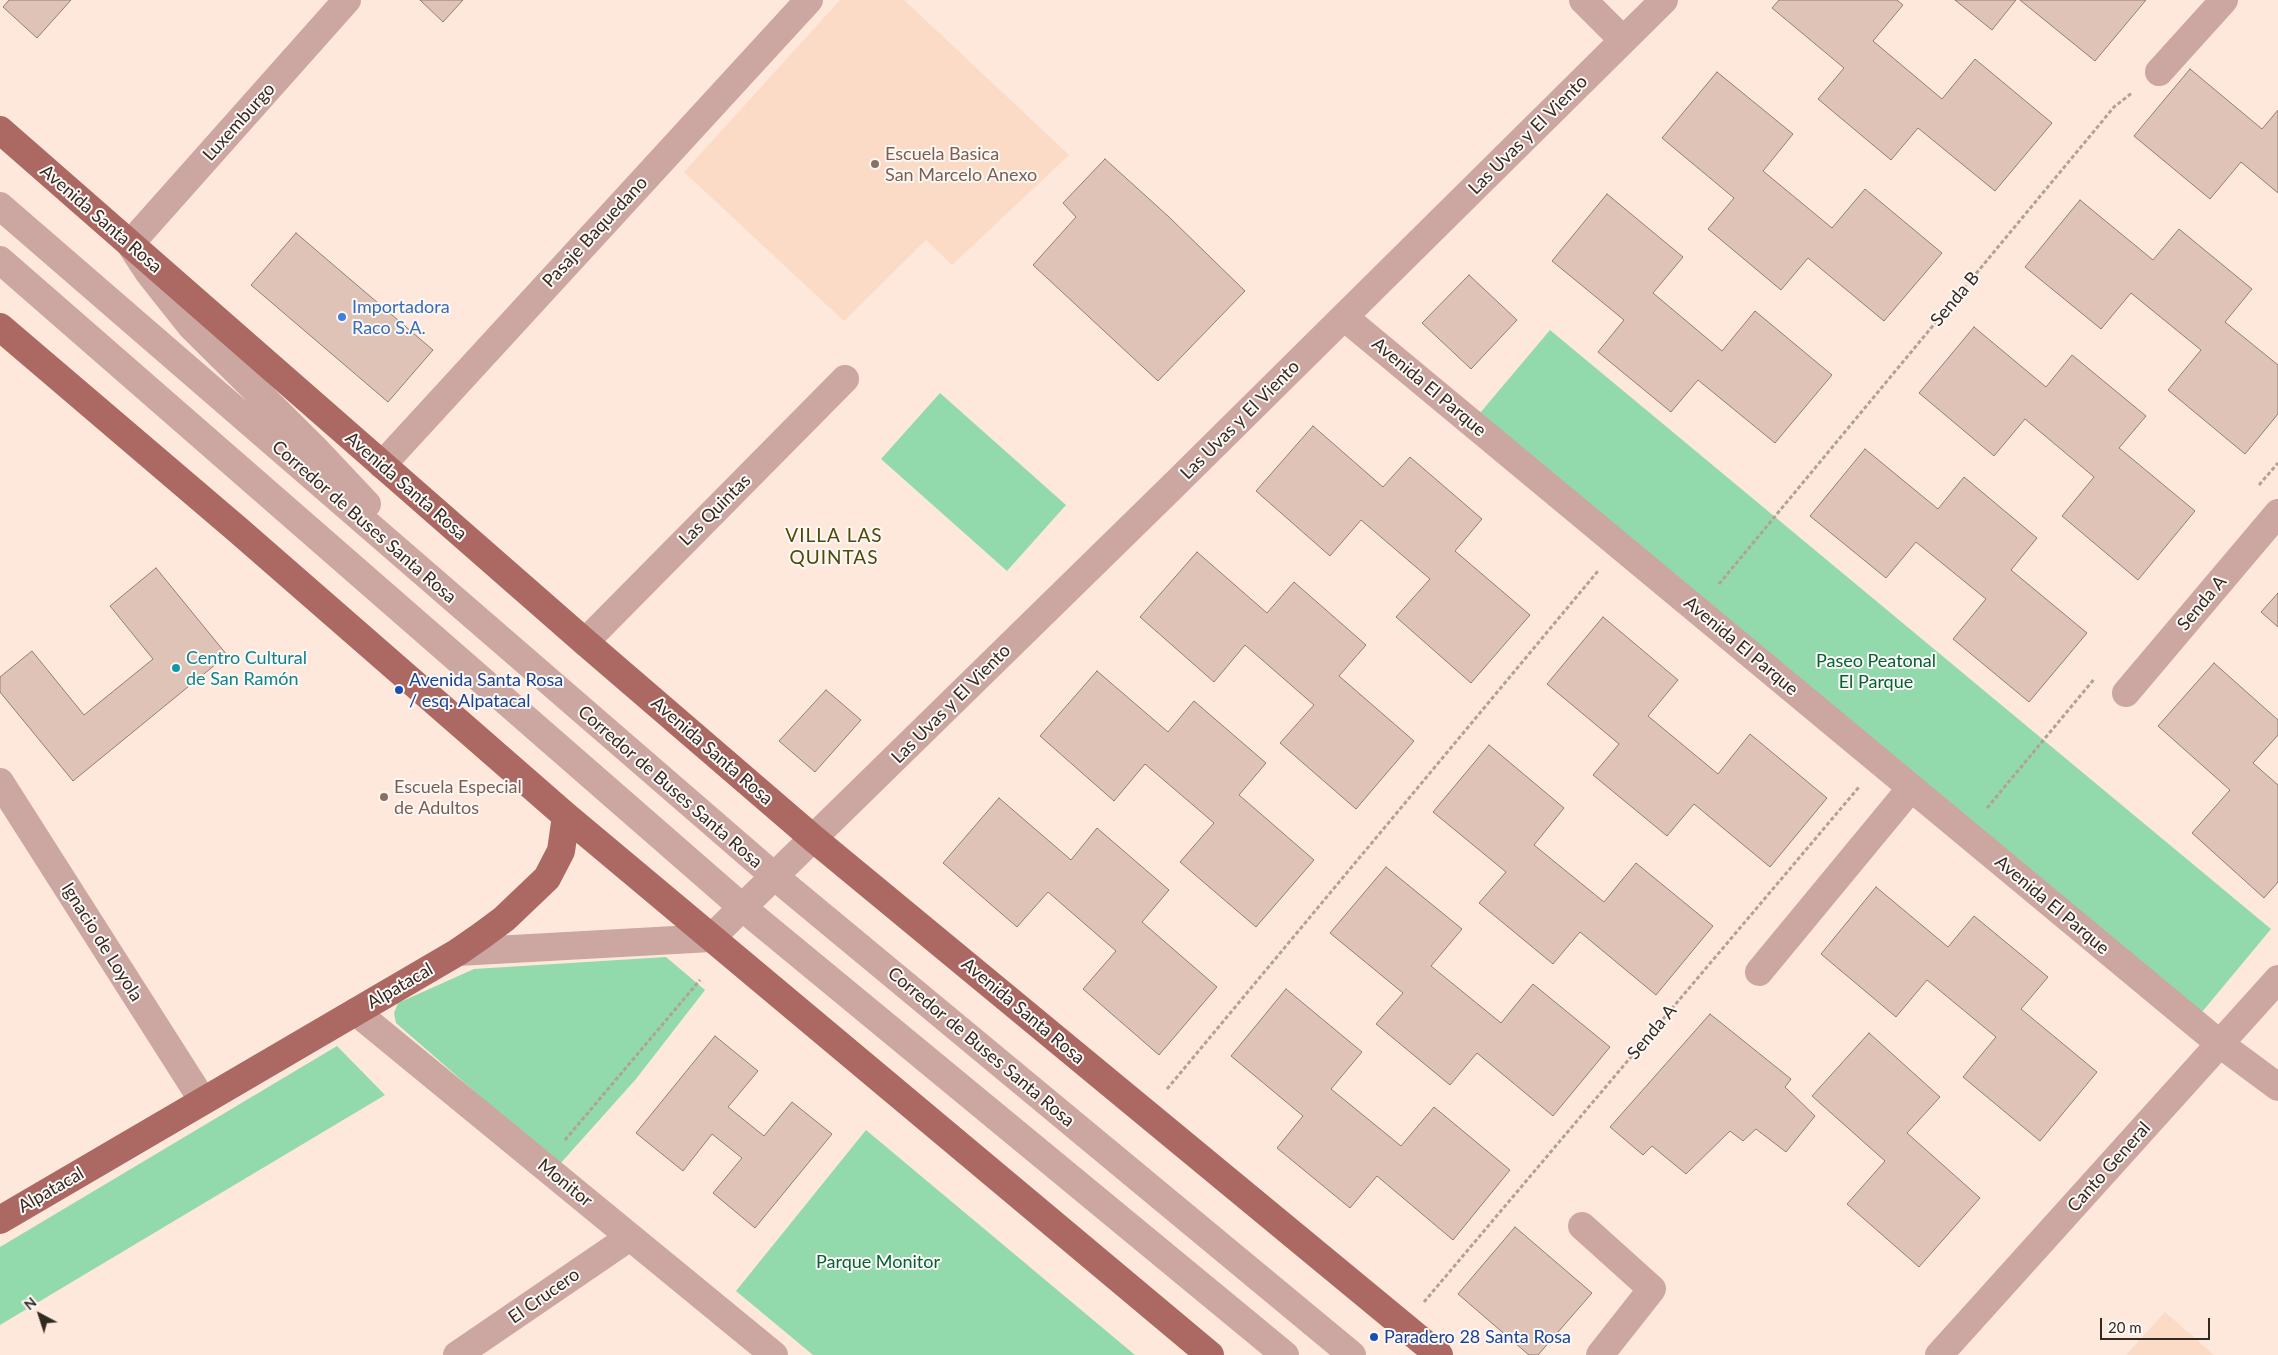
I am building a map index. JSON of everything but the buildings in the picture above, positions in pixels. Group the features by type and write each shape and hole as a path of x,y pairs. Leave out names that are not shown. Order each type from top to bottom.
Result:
{"main road":[{"name":"Avenida Santa Rosa","path":"0,130 584,642 814,839 1438,1355"},
{"path":"0,327 238,530 566,816 1210,1355"},
{"path":"458,952 504,919 546,878 561,851 566,816"},
{"name":"Alpatacal","path":"0,1220 458,952"}],"street":[{"name":"Luxemburgo","path":"130,244 348,0"},
{"name":"Pasaje Baquedano","path":"382,464 808,0"},
{"path":"1583,0 1623,40"},
{"name":"Las Uvas y El Viento","path":"814,839 1664,0"},
{"path":"2159,72 2224,0"},
{"name":"Corredor de Buses Santa Rosa","path":"0,206 774,876 1352,1355"},
{"path":"130,244 160,288 191,326 318,452 446,593"},
{"path":"0,260 743,908 1285,1355"},
{"name":"Avenida El Parque","path":"1344,317 2220,1044 2278,1087"},
{"name":"Las Quintas","path":"584,642 845,379"},
{"name":"Senda A","path":"2126,693 2278,513"},
{"name":"Ignacio de Loyola","path":"0,782 203,1102"},
{"path":"1759,972 1911,788"},
{"path":"711,938 814,839"},
{"name":"Alpatacal","path":"458,952 711,938"},
{"name":"Canto General","path":"1939,1355 2278,979"},
{"name":"Monitor","path":"356,1012 774,1355"},
{"path":"1582,1226 1652,1289 1600,1355"},
{"name":"El Crucero","path":"468,1352 630,1237"}],"path":[{"name":"Senda B","path":"1698,610 2114,107 2159,72"},
{"path":"1167,1089 1619,545"},
{"name":"Senda A","path":"1423,1302 1880,762"},
{"path":"544,1166 700,980"}],"shaded area":[{"name":"Escuela Basica San Marcelo Anexo","path":"840,0 904,0 1069,155 952,265 926,240 844,321 684,172"},
{"path":"2165,1312 2214,1355 2126,1355"}],"green space":[{"name":"Paseo Peatonal El Parque","path":"1550,330 2271,929 2202,1012 1480,413"},
{"path":"940,393 1066,505 1007,571 881,459"},
{"path":"666,957 705,990 636,1079 559,1165 396,1023 394,1013 398,1003 474,969"},
{"path":"337,1046 385,1095 0,1325 0,1247"},
{"name":"Parque Monitor","path":"866,1130 1135,1355 813,1355 736,1291"}],"place":[{"name":"Escuela Basica San Marcelo Anexo","path":"875,164"},
{"name":"Importadora Raco S.A.","path":"342,317"},
{"name":"Centro Cultural de San Ramón","path":"176,668"},
{"name":"Avenida Santa Rosa / esq. Alpatacal","path":"399,690"},
{"name":"Escuela Especial de Adultos","path":"384,797"},
{"name":"Paradero 28 Santa Rosa","path":"1374,1337"}],"district":[{"name":"VILLA LAS QUINTAS","path":"834,547"}]}
